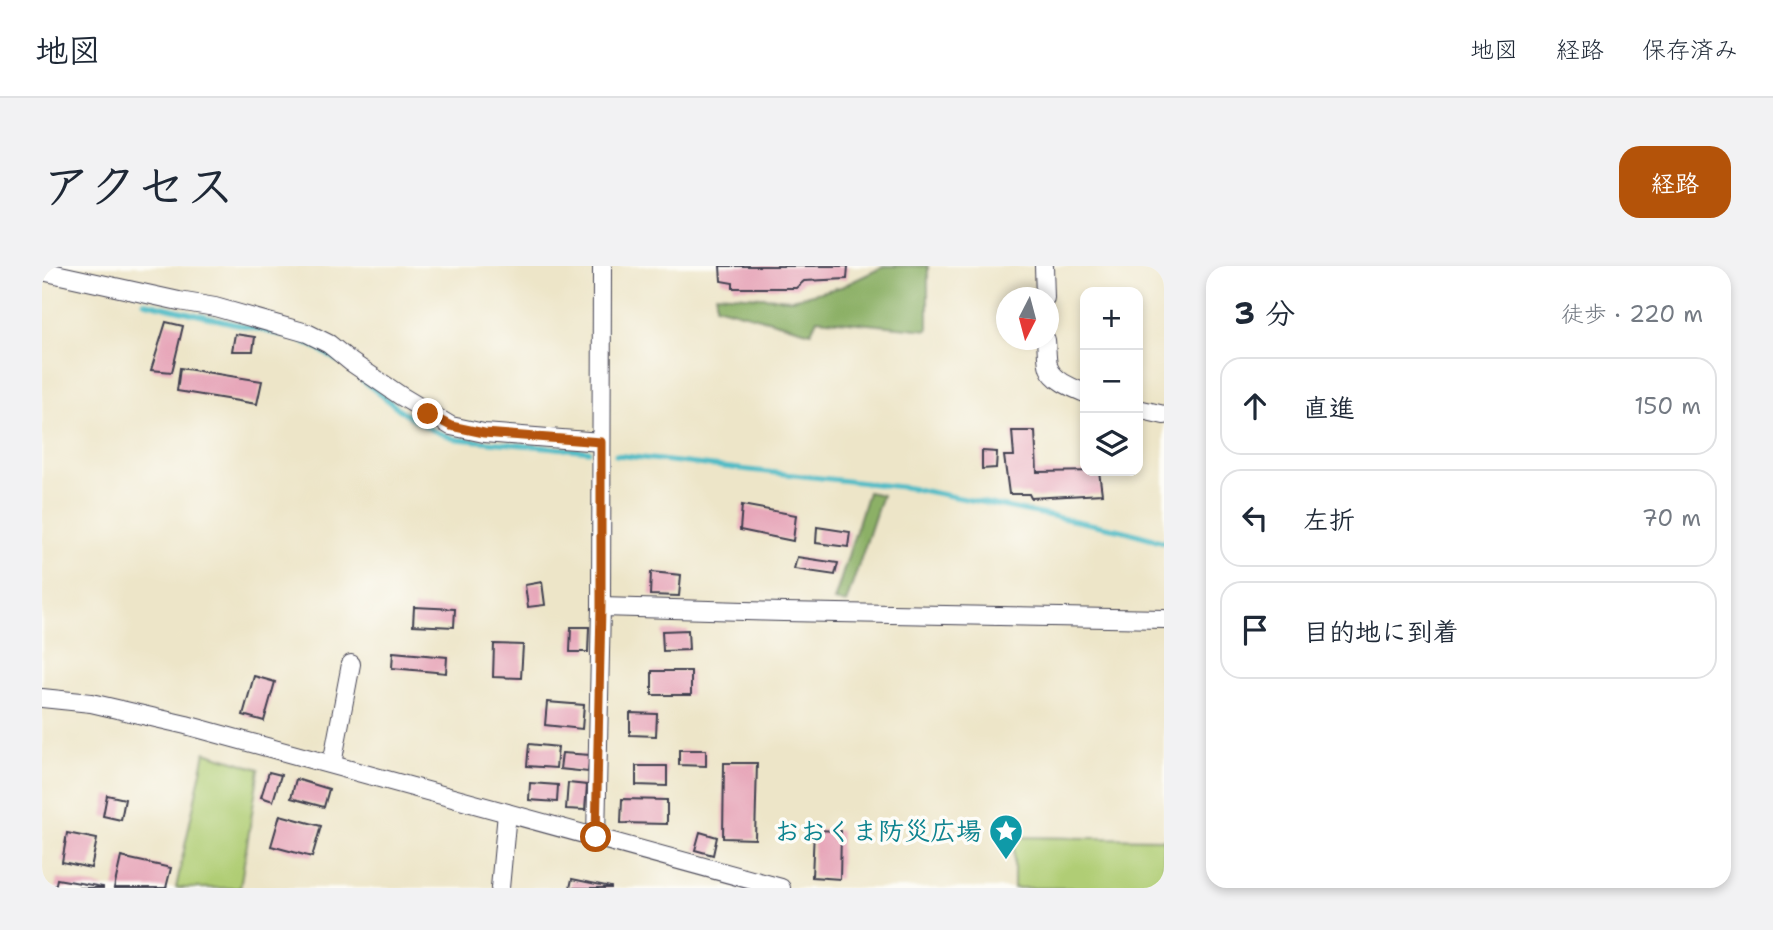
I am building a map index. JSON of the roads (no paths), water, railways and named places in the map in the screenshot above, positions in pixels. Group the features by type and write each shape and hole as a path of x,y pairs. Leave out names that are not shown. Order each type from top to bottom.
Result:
{"street":[{"path":"596,837 601,607 602,266"},
{"path":"1044,266 1045,287"},
{"path":"42,271 215,307 307,333 329,344 401,396 451,426 513,437 601,442"},
{"path":"1047,350 1049,368 1057,378 1080,391"},
{"path":"1143,410 1164,415"},
{"path":"601,607 1164,619"},
{"path":"332,764 351,664"},
{"path":"42,698 91,703 186,725 781,888"},
{"path":"500,888 507,813"}],"waterway":[{"path":"144,302 298,339 338,361"},
{"path":"362,380 404,413 432,430 456,439 589,451"},
{"path":"616,455 910,488 1121,530 1164,542"}],"place":[{"name":"おおくま防災広場","path":"1006,861"}]}
